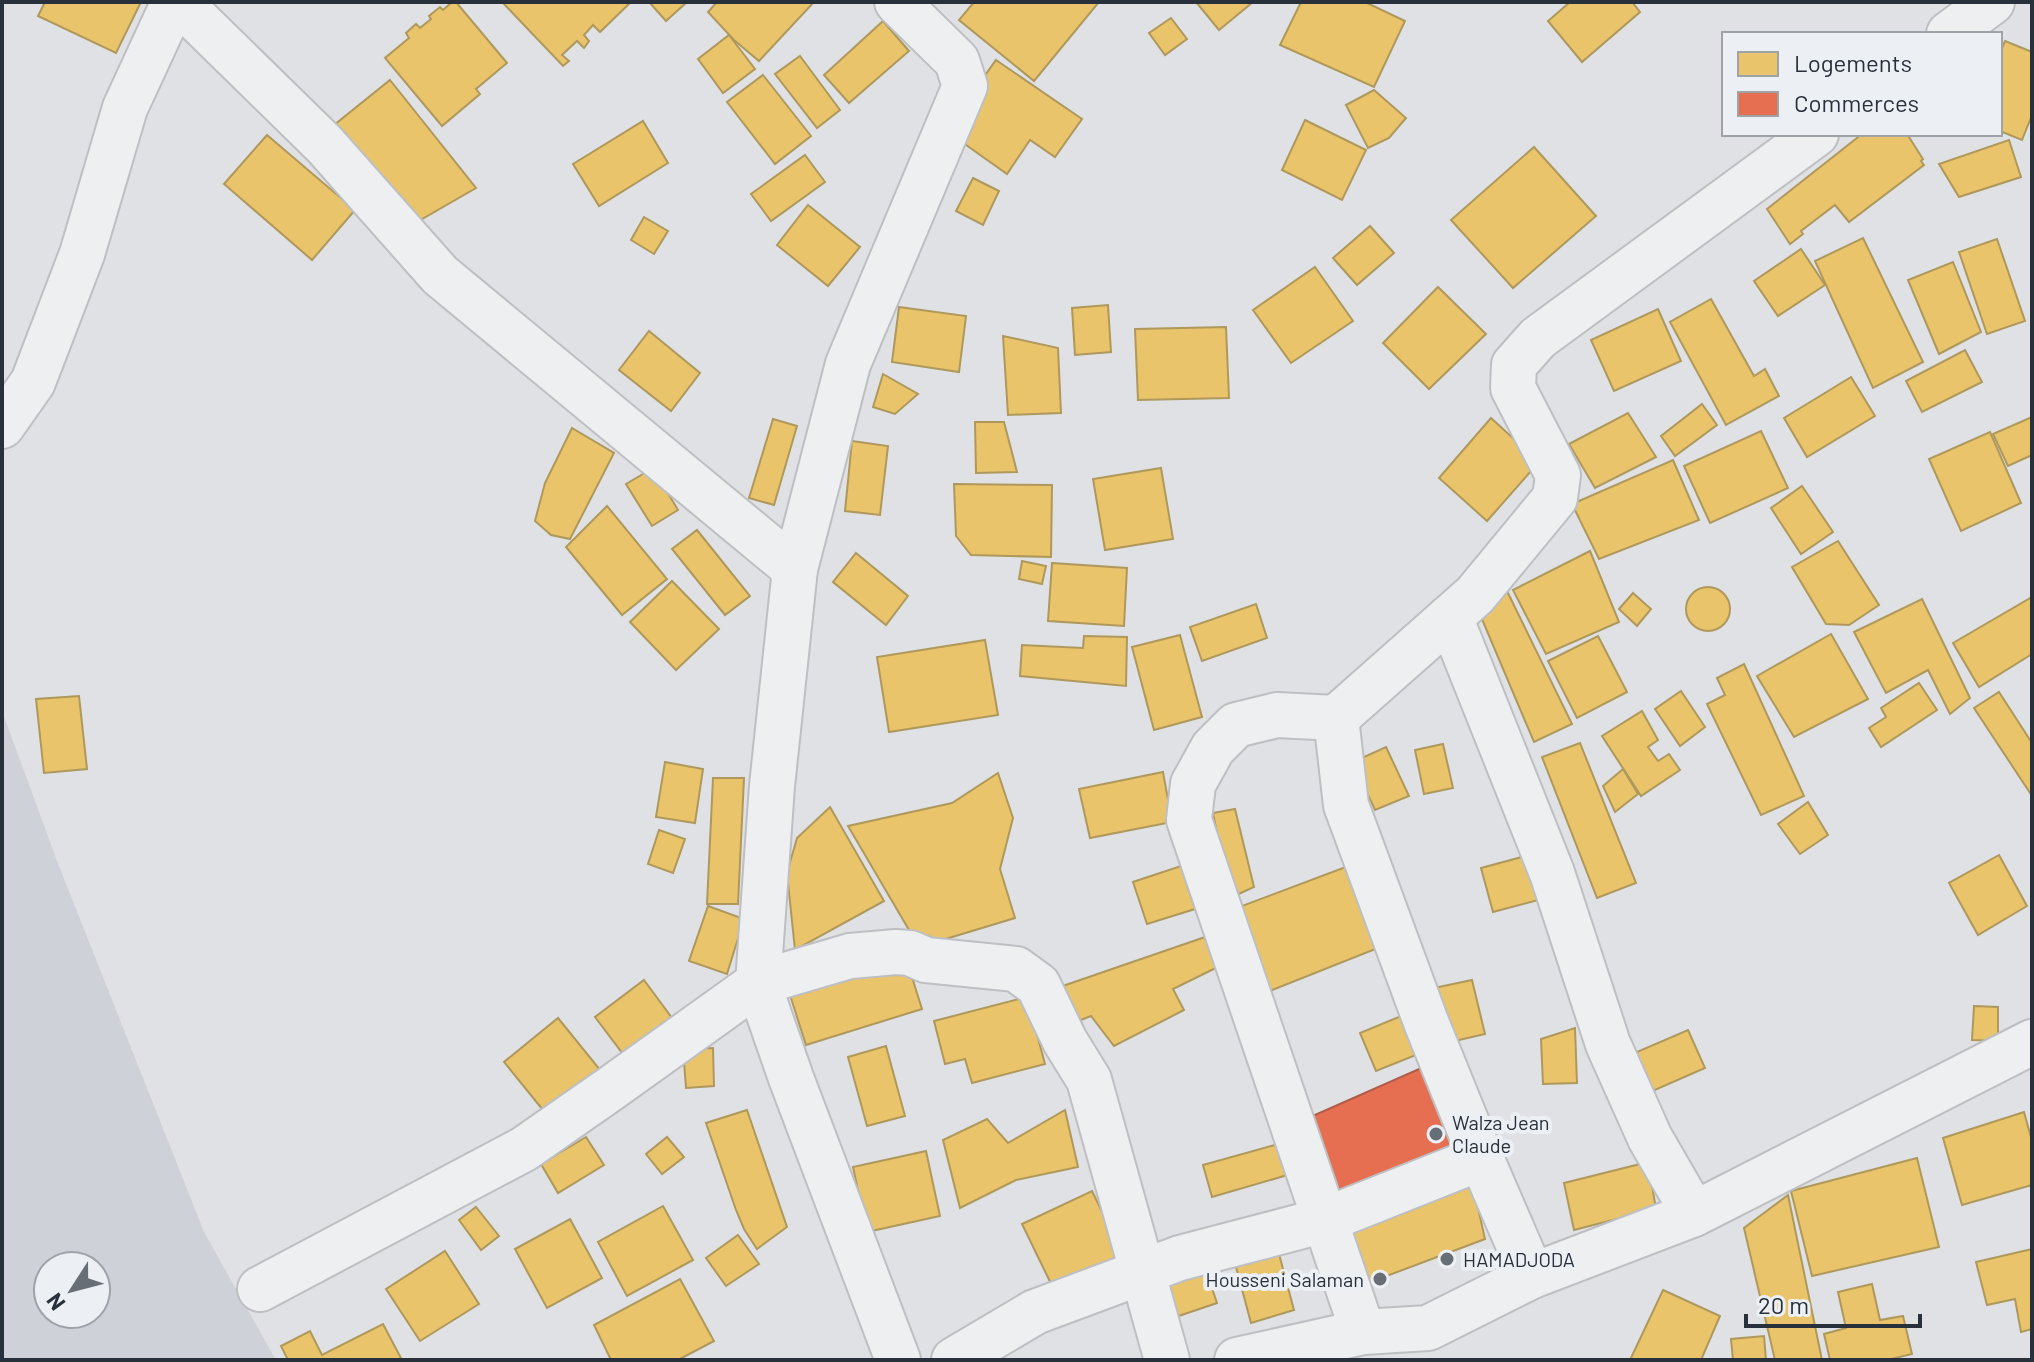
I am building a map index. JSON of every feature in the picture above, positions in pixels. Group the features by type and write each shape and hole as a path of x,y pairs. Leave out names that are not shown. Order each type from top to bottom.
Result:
{"street":[{"path":"2,426 33,382 82,254 125,108 177,2 325,145 440,275 795,569"},
{"path":"897,2 957,61 965,86 848,364 795,569 772,786 758,983 898,1360"},
{"path":"1952,32 1992,2"},
{"path":"1363,1332 1189,820 1193,784 1213,748 1236,725 1277,715 1336,718 1475,595 1555,498 1558,475 1513,388 1514,365 1538,338 1813,136"},
{"path":"1450,617 1552,873 1608,1044 1650,1138 1694,1214"},
{"path":"1336,718 1346,805 1426,1022 1532,1276"},
{"path":"260,1289 524,1149 758,983 850,956 910,953 926,960 1016,969 1038,985 1065,1041 1089,1080 1167,1360"},
{"path":"1237,1360 1363,1332 1431,1344 1532,1276 1694,1214 2032,1042"},
{"path":"954,1360 1035,1312 1180,1258 1325,1220 1481,1158"}],"shaded area":[{"path":"2,711 57,861 204,1232 276,1360 2,1360"}],"building: Logements":[{"path":"45,2 141,2 116,53 38,16"},
{"path":"456,2 507,63 476,89 480,94 442,126 385,58 409,38 406,33 416,24 420,28 440,7 443,10"},
{"path":"502,2 631,2 600,32 593,25 584,35 589,41 584,48 577,41 562,55 569,61 563,66"},
{"path":"649,2 687,2 666,21"},
{"path":"717,2 814,2 759,61 708,12"},
{"path":"974,2 1099,2 1034,81 959,20"},
{"path":"1196,2 1253,2 1219,30"},
{"path":"1301,2 1365,2 1405,21 1374,87 1280,45"},
{"path":"1570,2 1632,2 1640,12 1582,62 1548,21"},
{"path":"1171,18 1187,39 1165,55 1149,33"},
{"path":"883,21 909,51 849,103 824,75"},
{"path":"729,35 755,69 723,93 698,59"},
{"path":"2005,41 2032,52 2032,115 2022,140 2002,132 2002,48"},
{"path":"800,56 840,110 817,128 775,74"},
{"path":"996,60 1082,119 1055,157 1030,140 1007,174 962,142 972,128 956,116"},
{"path":"763,75 811,136 775,164 727,102"},
{"path":"390,80 476,188 410,226 328,130"},
{"path":"1374,90 1406,118 1389,138 1368,148 1346,105"},
{"path":"1305,120 1366,150 1342,200 1282,170"},
{"path":"643,121 668,163 599,206 573,164"},
{"path":"267,135 355,210 312,260 224,184"},
{"path":"1859,136 1908,136 1923,159 1924,165 1849,222 1835,205 1801,231 1803,234 1790,244 1767,209"},
{"path":"2009,140 2021,177 1959,197 1939,164"},
{"path":"1534,147 1596,216 1513,288 1451,220"},
{"path":"805,155 825,182 771,221 751,194"},
{"path":"973,178 999,191 983,225 956,211"},
{"path":"808,205 860,247 828,286 777,245"},
{"path":"644,217 668,231 654,254 631,240"},
{"path":"1370,226 1394,253 1357,285 1333,258"},
{"path":"1863,238 1923,362 1873,388 1815,261"},
{"path":"1997,239 2025,321 1987,334 1959,252"},
{"path":"1801,249 1825,285 1778,316 1754,281"},
{"path":"1953,262 1981,332 1939,354 1908,280"},
{"path":"1315,267 1353,321 1291,363 1253,310"},
{"path":"1438,287 1486,334 1429,389 1383,343"},
{"path":"1711,299 1754,376 1765,369 1779,396 1726,425 1670,322"},
{"path":"1108,305 1111,352 1075,355 1072,308"},
{"path":"899,307 966,316 959,372 892,362"},
{"path":"1658,309 1681,361 1614,391 1591,340"},
{"path":"1226,327 1229,398 1138,400 1135,329"},
{"path":"649,331 700,373 671,411 619,370"},
{"path":"1003,336 1058,348 1061,413 1008,415"},
{"path":"1965,350 1982,382 1922,412 1906,381"},
{"path":"883,374 918,394 895,414 873,407"},
{"path":"1851,377 1875,416 1807,457 1784,418"},
{"path":"1702,404 1717,425 1675,456 1661,436"},
{"path":"1628,413 1656,457 1595,488 1569,444"},
{"path":"2032,417 2032,455 2008,466 1993,434"},
{"path":"1491,418 1539,462 1487,521 1439,478"},
{"path":"773,419 797,426 774,505 749,498"},
{"path":"975,422 1004,422 1017,472 976,473"},
{"path":"572,428 614,453 570,539 551,535 535,521 545,483"},
{"path":"1761,431 1788,488 1710,523 1684,466"},
{"path":"1990,432 2021,503 1961,531 1929,459"},
{"path":"852,441 888,446 880,515 845,511"},
{"path":"1673,460 1699,520 1599,559 1572,504"},
{"path":"653,468 678,510 652,526 626,484"},
{"path":"1161,468 1173,539 1105,550 1093,479"},
{"path":"954,484 1052,485 1051,557 971,555 956,536"},
{"path":"1802,486 1833,532 1801,554 1771,508"},
{"path":"607,506 667,579 622,615 566,547"},
{"path":"697,530 750,596 725,615 672,549"},
{"path":"1838,541 1879,605 1849,625 1826,624 1792,567"},
{"path":"1590,551 1619,622 1546,654 1513,590"},
{"path":"856,553 908,596 886,625 833,582"},
{"path":"1022,561 1046,566 1042,584 1019,579"},
{"path":"1052,563 1127,568 1124,626 1048,621"},
{"path":"672,581 719,629 676,670 630,622"},
{"path":"1708,587 1724,593 1730,609 1724,625 1708,631 1692,625 1686,609 1692,593"},
{"path":"1507,591 1572,724 1534,742 1476,605"},
{"path":"1633,593 1651,609 1637,626 1619,609"},
{"path":"2032,597 2032,654 1979,687 1953,643"},
{"path":"1922,599 1970,698 1950,714 1928,670 1886,693 1854,632"},
{"path":"1256,604 1267,638 1202,661 1190,627"},
{"path":"1831,634 1868,699 1794,737 1757,676"},
{"path":"1180,635 1202,717 1154,730 1132,647"},
{"path":"1084,636 1127,637 1126,686 1020,676 1022,645 1083,648"},
{"path":"1598,636 1627,692 1577,718 1548,661"},
{"path":"985,640 998,715 889,732 877,657"},
{"path":"1744,664 1804,796 1761,815 1707,704 1725,695 1717,678"},
{"path":"1919,683 1937,710 1881,747 1869,728 1886,717 1881,708"},
{"path":"1681,691 1705,727 1680,746 1655,709"},
{"path":"1999,692 2032,743 2032,796 1974,708"},
{"path":"79,696 87,769 44,773 36,699"},
{"path":"1642,711 1658,740 1648,747 1658,761 1669,754 1680,770 1641,796 1602,736"},
{"path":"1580,743 1636,883 1597,898 1542,757"},
{"path":"1443,744 1453,788 1424,794 1415,750"},
{"path":"1386,747 1409,796 1375,810 1353,762"},
{"path":"665,762 703,769 695,823 656,817"},
{"path":"1623,769 1638,794 1615,812 1603,786"},
{"path":"1163,772 1172,822 1090,838 1079,789"},
{"path":"998,773 1013,818 1000,869 1015,918 919,947 848,826 952,803"},
{"path":"713,778 744,778 738,904 707,904"},
{"path":"1808,802 1828,835 1800,854 1778,824"},
{"path":"830,807 884,901 795,950 787,873 797,838"},
{"path":"1235,809 1254,887 1230,898 1213,813"},
{"path":"659,830 685,839 673,873 648,864"},
{"path":"1533,854 1546,898 1493,912 1481,868"},
{"path":"1999,855 2027,906 1978,935 1949,883"},
{"path":"1351,865 1383,946 1257,996 1226,912"},
{"path":"1181,866 1195,909 1147,924 1133,882"},
{"path":"708,906 744,919 727,974 689,961"},
{"path":"1208,936 1224,964 1173,989 1184,1010 1114,1046 1091,1016 1060,1028 1054,989"},
{"path":"906,958 922,1009 806,1045 790,995"},
{"path":"644,980 672,1018 623,1054 595,1017"},
{"path":"1472,980 1485,1034 1446,1043 1434,988"},
{"path":"1027,997 1045,1064 972,1083 965,1059 945,1064 934,1021"},
{"path":"1974,1006 1998,1007 1998,1041 1972,1040"},
{"path":"1406,1014 1421,1053 1376,1071 1360,1033"},
{"path":"558,1018 601,1071 547,1115 504,1062"},
{"path":"1575,1028 1577,1083 1543,1084 1541,1039"},
{"path":"1688,1030 1705,1068 1639,1097 1623,1058"},
{"path":"886,1046 905,1116 867,1126 848,1057"},
{"path":"713,1048 714,1086 686,1088 683,1049"},
{"path":"747,1110 787,1227 757,1249 736,1210 706,1123"},
{"path":"1065,1110 1078,1167 1016,1180 960,1208 943,1140 987,1119 1008,1143"},
{"path":"2024,1112 2032,1141 2032,1185 1962,1205 1943,1138"},
{"path":"586,1137 604,1165 558,1193 541,1164"},
{"path":"667,1137 684,1157 662,1174 646,1154"},
{"path":"1282,1143 1291,1174 1212,1197 1203,1165"},
{"path":"926,1151 940,1216 867,1232 853,1167"},
{"path":"1917,1158 1939,1247 1812,1276 1791,1191"},
{"path":"1648,1162 1656,1209 1574,1230 1564,1183"},
{"path":"1472,1181 1485,1239 1360,1286 1344,1230"},
{"path":"1092,1191 1125,1259 1055,1292 1022,1224"},
{"path":"1788,1195 1822,1360 1775,1360 1744,1228"},
{"path":"663,1206 693,1260 627,1296 598,1242"},
{"path":"476,1207 499,1236 481,1250 459,1220"},
{"path":"570,1219 602,1278 547,1308 515,1249"},
{"path":"738,1235 759,1264 726,1286 706,1258"},
{"path":"1275,1239 1294,1310 1251,1323 1232,1252"},
{"path":"2032,1249 2032,1329 2021,1332 2015,1299 1987,1305 1976,1262"},
{"path":"445,1251 479,1304 420,1341 386,1289"},
{"path":"1203,1261 1217,1303 1167,1320 1153,1277"},
{"path":"680,1279 714,1341 678,1360 611,1360 594,1325"},
{"path":"1872,1284 1880,1320 1903,1316 1912,1354 1887,1360 1830,1360 1824,1334 1846,1328 1838,1292"},
{"path":"1663,1290 1720,1316 1701,1360 1630,1360"},
{"path":"383,1324 402,1360 288,1360 281,1346 310,1331 322,1355"},
{"path":"1764,1336 1766,1360 1733,1360 1731,1339"}],"building: Commerces":[{"path":"1428,1065 1461,1141 1341,1194 1308,1118"}],"place":[{"name":"Walza Jean Claude","path":"1436,1134"},
{"name":"HAMADJODA","path":"1447,1259"},
{"name":"Housseni Salaman","path":"1380,1279"}]}
